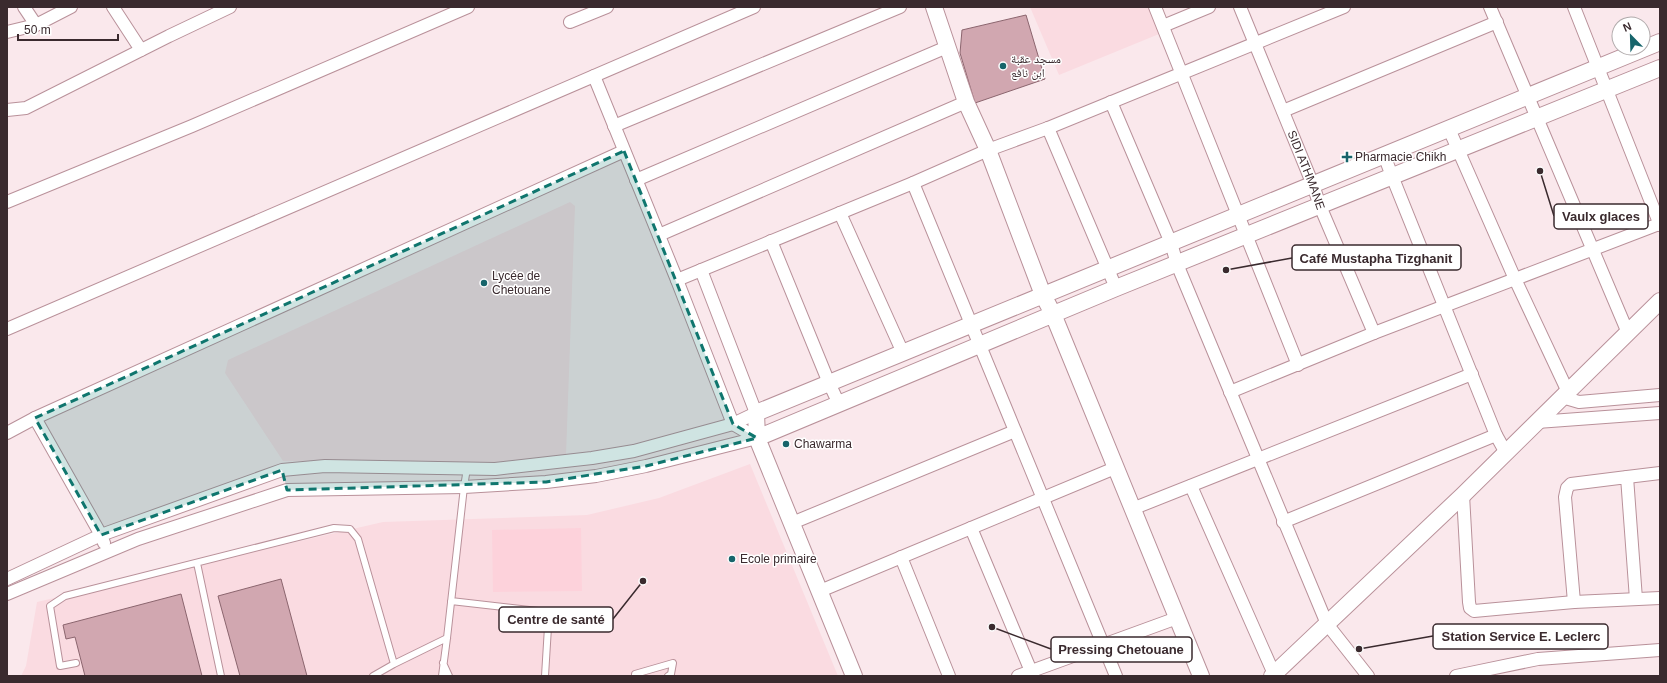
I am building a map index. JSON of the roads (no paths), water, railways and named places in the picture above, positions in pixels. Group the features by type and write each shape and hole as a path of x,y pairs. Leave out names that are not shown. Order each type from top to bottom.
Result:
{"main road":[{"path":"934,7 966,102 988,150 1043,295 1053,314 1201,676"},
{"path":"854,676 757,438 756,413 1660,42"},
{"path":"757,438 1116,288 1660,68"},
{"path":"1273,675 1463,495 1660,301"}],"street":[{"path":"24,7 36,25"},
{"path":"7,32 36,25 71,7"},
{"path":"114,7 141,50"},
{"path":"7,202 192,126 468,7"},
{"path":"570,22 607,7"},
{"path":"7,329 754,7"},
{"path":"614,126 900,7"},
{"path":"1155,7 1298,365"},
{"path":"1163,26 1208,7"},
{"name":"SIDI ATHMANE","path":"1240,7 1313,184 1320,206 1374,333"},
{"path":"677,280 913,184 988,150 1048,128 1344,7"},
{"path":"1490,7 1628,333"},
{"path":"1230,392 1374,333 1659,224 1574,7"},
{"path":"7,110 26,108 224,8"},
{"path":"1283,112 1496,22"},
{"path":"636,180 947,47"},
{"path":"594,76 677,280 733,424 757,438"},
{"path":"659,235 966,102"},
{"path":"1111,102 1171,243 1177,264 1327,624 1368,676"},
{"path":"1048,128 1116,288"},
{"path":"1449,129 1565,394 1578,402 1660,395"},
{"path":"7,433 35,418 624,151"},
{"path":"1384,155 1496,435 1506,453"},
{"path":"913,184 1116,676"},
{"path":"840,213 903,353"},
{"path":"771,241 839,404"},
{"path":"7,579 101,535 282,470 325,466 495,469 592,458 634,451 733,424 756,413 701,270"},
{"path":"1132,509 1257,458 1472,374"},
{"path":"1537,422 1660,413"},
{"path":"35,418 101,535 107,552"},
{"path":"792,522 1015,431"},
{"path":"1284,522 1496,435"},
{"path":"7,594 138,539 287,490 324,488 464,487 546,482 596,476 646,466 757,438"},
{"path":"592,458 596,476"},
{"path":"820,591 1115,468"},
{"path":"282,470 287,490"},
{"path":"1574,602 1564,497 1567,488 1571,484 1660,473"},
{"path":"1627,477 1636,599"},
{"path":"1191,486 1273,675"},
{"path":"1463,495 1470,608 1474,611 1574,602 1660,598"},
{"path":"970,528 1032,674"},
{"path":"901,557 949,676"},
{"path":"1018,676 1032,674 1103,645 1177,618"},
{"path":"1456,676 1538,660 1660,650"}],"lane":[{"path":"442,676 448,638 450,601 464,487 468,468"},
{"path":"76,663 60,666 50,606 65,596 334,528 350,529 358,539 394,664"},
{"path":"197,563 221,676"},
{"path":"450,601 538,611 546,618 548,627 545,676"},
{"path":"373,676 394,664 448,638"},
{"path":"443,662 449,676"},
{"path":"635,676 635,674 673,663 671,674 668,676"}],"place":[{"name":"مسجد عقبة ابن نافع","path":"1003,66"},
{"name":"Pharmacie Chikh","path":"1347,157"},
{"name":"Vaulx glaces","path":"1540,171"},
{"name":"Café Mustapha Tizghanit","path":"1226,270"},
{"name":"Lycée de Chetouane","path":"484,283"},
{"name":"Chawarma","path":"786,444"},
{"name":"Ecole primaire","path":"732,559"},
{"name":"Centre de santé","path":"643,581"},
{"name":"Pressing Chetouane","path":"992,627"},
{"name":"Station Service E. Leclerc","path":"1359,649"}]}
